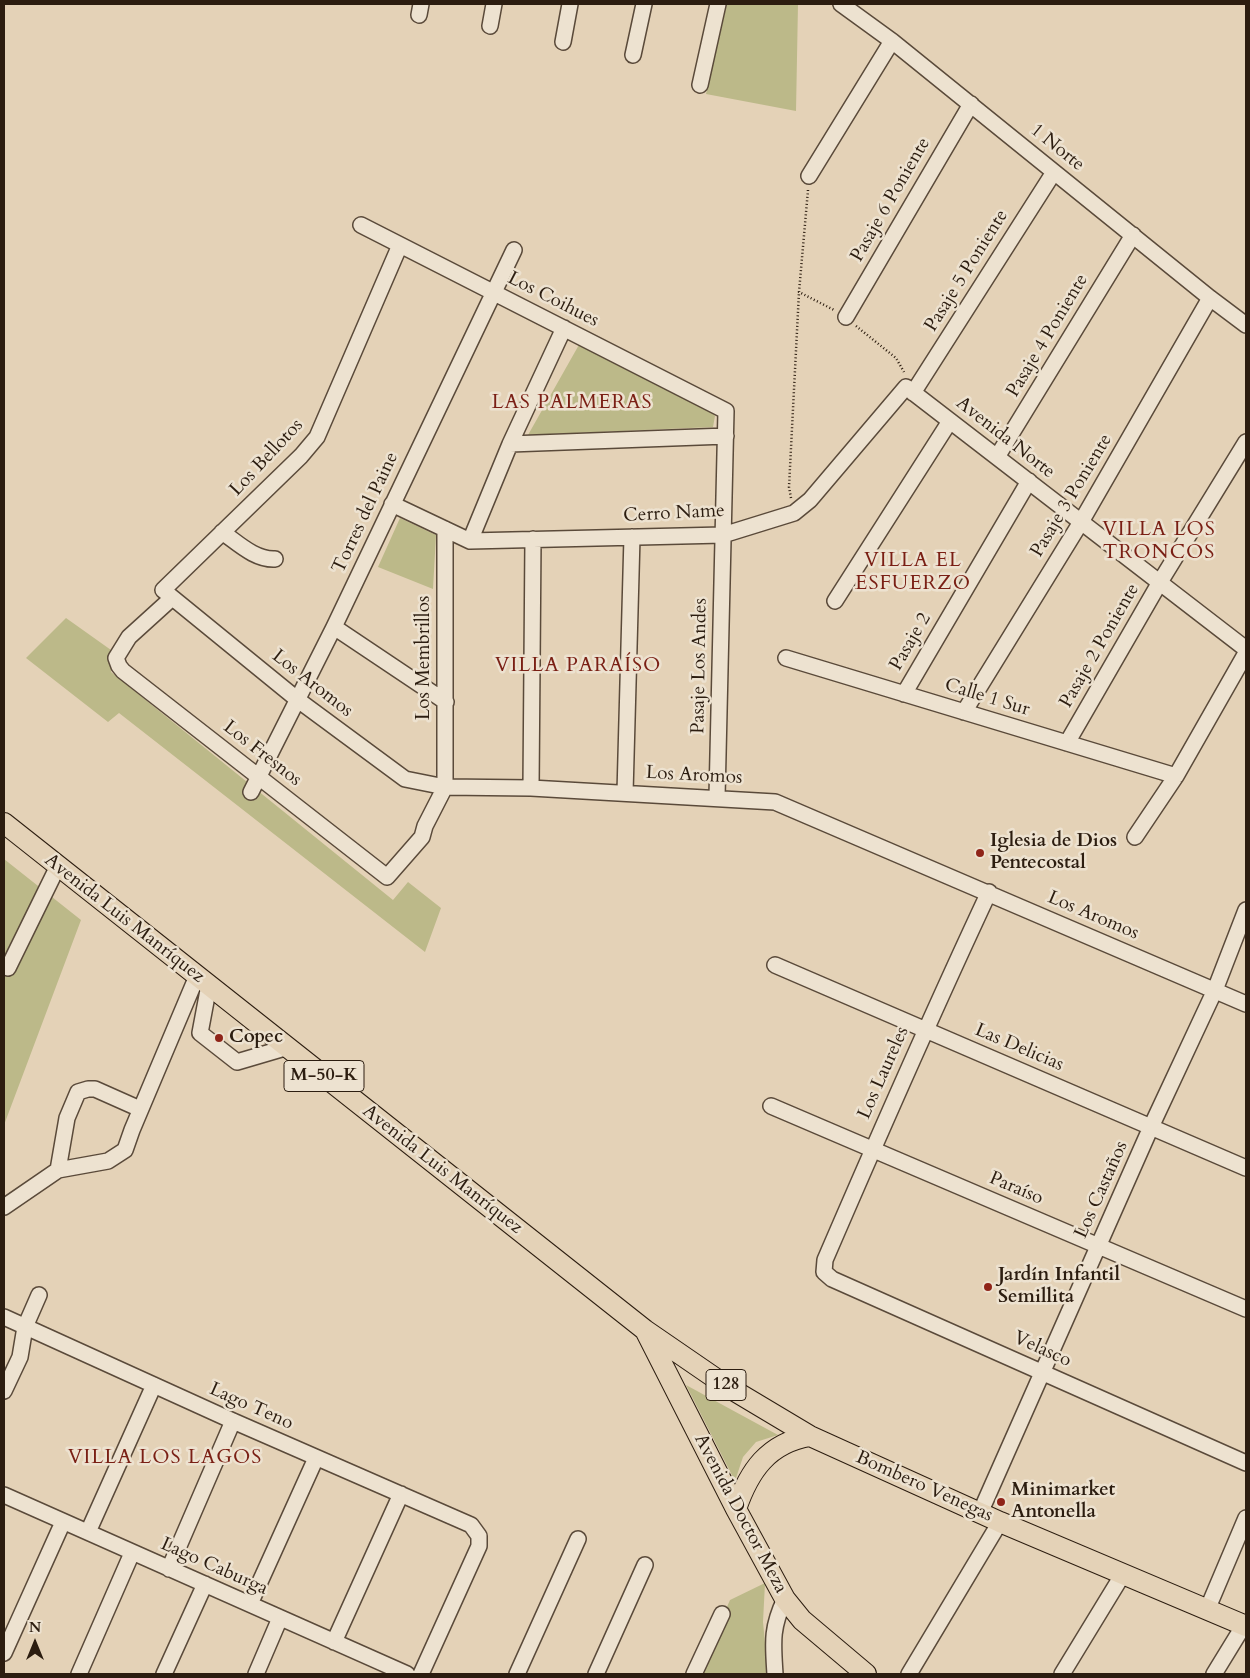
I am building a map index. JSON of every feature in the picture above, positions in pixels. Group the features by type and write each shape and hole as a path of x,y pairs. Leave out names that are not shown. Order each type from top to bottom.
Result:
{"main road":[{"name":"Avenida Luis Manríquez","path":"4,823 645,1330"},
{"name":"Bombero Venegas","path":"645,1330 728,1387 810,1436 1000,1522 1245,1626"},
{"name":"Avenida Doctor Meza","path":"645,1330 784,1599 802,1620 866,1674"},
{"path":"736,1509 752,1473 766,1456 790,1441 810,1436"}],"street":[{"path":"490,26 494,4"},
{"path":"563,42 570,4"},
{"path":"633,55 644,4"},
{"path":"700,85 718,4"},
{"name":"1 Norte","path":"841,4 892,41 1246,325"},
{"path":"809,176 892,41"},
{"name":"Pasaje 6 Poniente","path":"846,317 971,104"},
{"name":"Pasaje 5 Poniente","path":"910,390 1054,172"},
{"name":"Los Coihues","path":"361,225 726,411"},
{"name":"Pasaje 4 Poniente","path":"997,457 1132,235"},
{"name":"Los Bellotos","path":"116,658 129,637 222,532 301,456 317,437 400,245"},
{"name":"Torres del Paine","path":"251,792 334,627 514,250"},
{"name":"Pasaje 3 Poniente","path":"964,712 1081,522 1210,298"},
{"path":"470,541 510,444 564,328"},
{"name":"Avenida Norte","path":"910,390 1246,649"},
{"name":"Cerro Name","path":"392,504 470,541 723,535 794,513 810,500 910,390"},
{"name":"Pasaje Los Andes","path":"718,797 726,411"},
{"path":"835,601 950,421"},
{"path":"510,444 726,436"},
{"name":"Pasaje 2 Poniente","path":"1067,743 1160,582 1246,442"},
{"name":"Pasaje 2","path":"904,694 1029,482"},
{"name":"Los Membrillos","path":"445,529 445,787"},
{"path":"222,532 262,558 275,559"},
{"path":"625,793 632,537"},
{"path":"531,788 532,539"},
{"name":"Los Aromos","path":"167,594 298,700 398,774 412,781 445,787 531,788 718,797 775,802 989,892 1246,1004"},
{"path":"334,627 446,702"},
{"path":"1135,838 1176,776 1246,653"},
{"name":"Los Fresnos","path":"116,658 123,671 387,877 422,837 445,787"},
{"name":"Calle 1 Sur","path":"786,658 1176,776"},
{"path":"8,968 58,866"},
{"name":"Los Laureles","path":"824,1272 825,1260 872,1149 989,892"},
{"name":"Los Castaños","path":"980,1513 1151,1127 1215,990 1246,910"},
{"name":"Las Delicias","path":"775,965 1246,1168"},
{"path":"203,981 200,1032 237,1062 288,1047"},
{"path":"4,1207 58,1170 108,1161 125,1150 140,1109 203,981"},
{"path":"58,1170 67,1118 78,1092 95,1089 140,1109"},
{"name":"Paraíso","path":"771,1106 1246,1309"},
{"name":"Velasco","path":"824,1272 832,1279 1246,1463"},
{"path":"4,1391 20,1357 24,1327 39,1295"},
{"name":"Lago Teno","path":"4,1317 316,1458 471,1525 479,1536 477,1553 421,1674"},
{"path":"88,1532 154,1385"},
{"path":"169,1569 233,1421"},
{"path":"250,1604 316,1458"},
{"path":"334,1642 401,1494"},
{"name":"Lago Caburga","path":"4,1495 407,1674"},
{"path":"1207,1610 1246,1518"},
{"path":"4,1653 62,1522"},
{"path":"909,1674 1000,1522"},
{"path":"517,1674 578,1539"},
{"path":"79,1674 132,1553"},
{"path":"596,1674 645,1565"},
{"path":"1062,1674 1124,1574"},
{"path":"164,1674 205,1584"},
{"path":"775,1674 774,1623 784,1599"},
{"path":"694,1674 722,1614"},
{"path":"256,1674 280,1618"},
{"path":"1214,1674 1245,1626"}],"path":[{"path":"794,513 788,487 799,292 809,176"},
{"path":"799,292 846,317 896,358 910,390"}],"shaded area":[{"path":"727,4 798,4 796,111 706,94"},
{"path":"580,343 707,406 715,416 713,427 528,435"},
{"path":"400,518 436,535 433,589 378,567"},
{"path":"66,618 111,650 111,672 393,900 408,882 441,908 425,952 119,713 108,722 26,658"},
{"path":"4,859 81,920 4,1125"},
{"path":"686,1385 778,1435 756,1442 743,1457 735,1481"},
{"path":"765,1583 763,1622 768,1674 698,1674 730,1600"}],"place":[{"name":"Iglesia de Dios Pentecostal","path":"980,853"},
{"name":"Copec","path":"219,1038"},
{"name":"Jardín Infantil Semillita","path":"988,1287"},
{"name":"Minimarket Antonella","path":"1001,1502"}],"district":[{"name":"LAS PALMERAS","path":"572,403"},
{"name":"VILLA LOS TRONCOS","path":"1159,542"},
{"name":"VILLA EL ESFUERZO","path":"913,572"},
{"name":"VILLA PARAÍSO","path":"578,666"},
{"name":"VILLA LOS LAGOS","path":"165,1458"}]}
